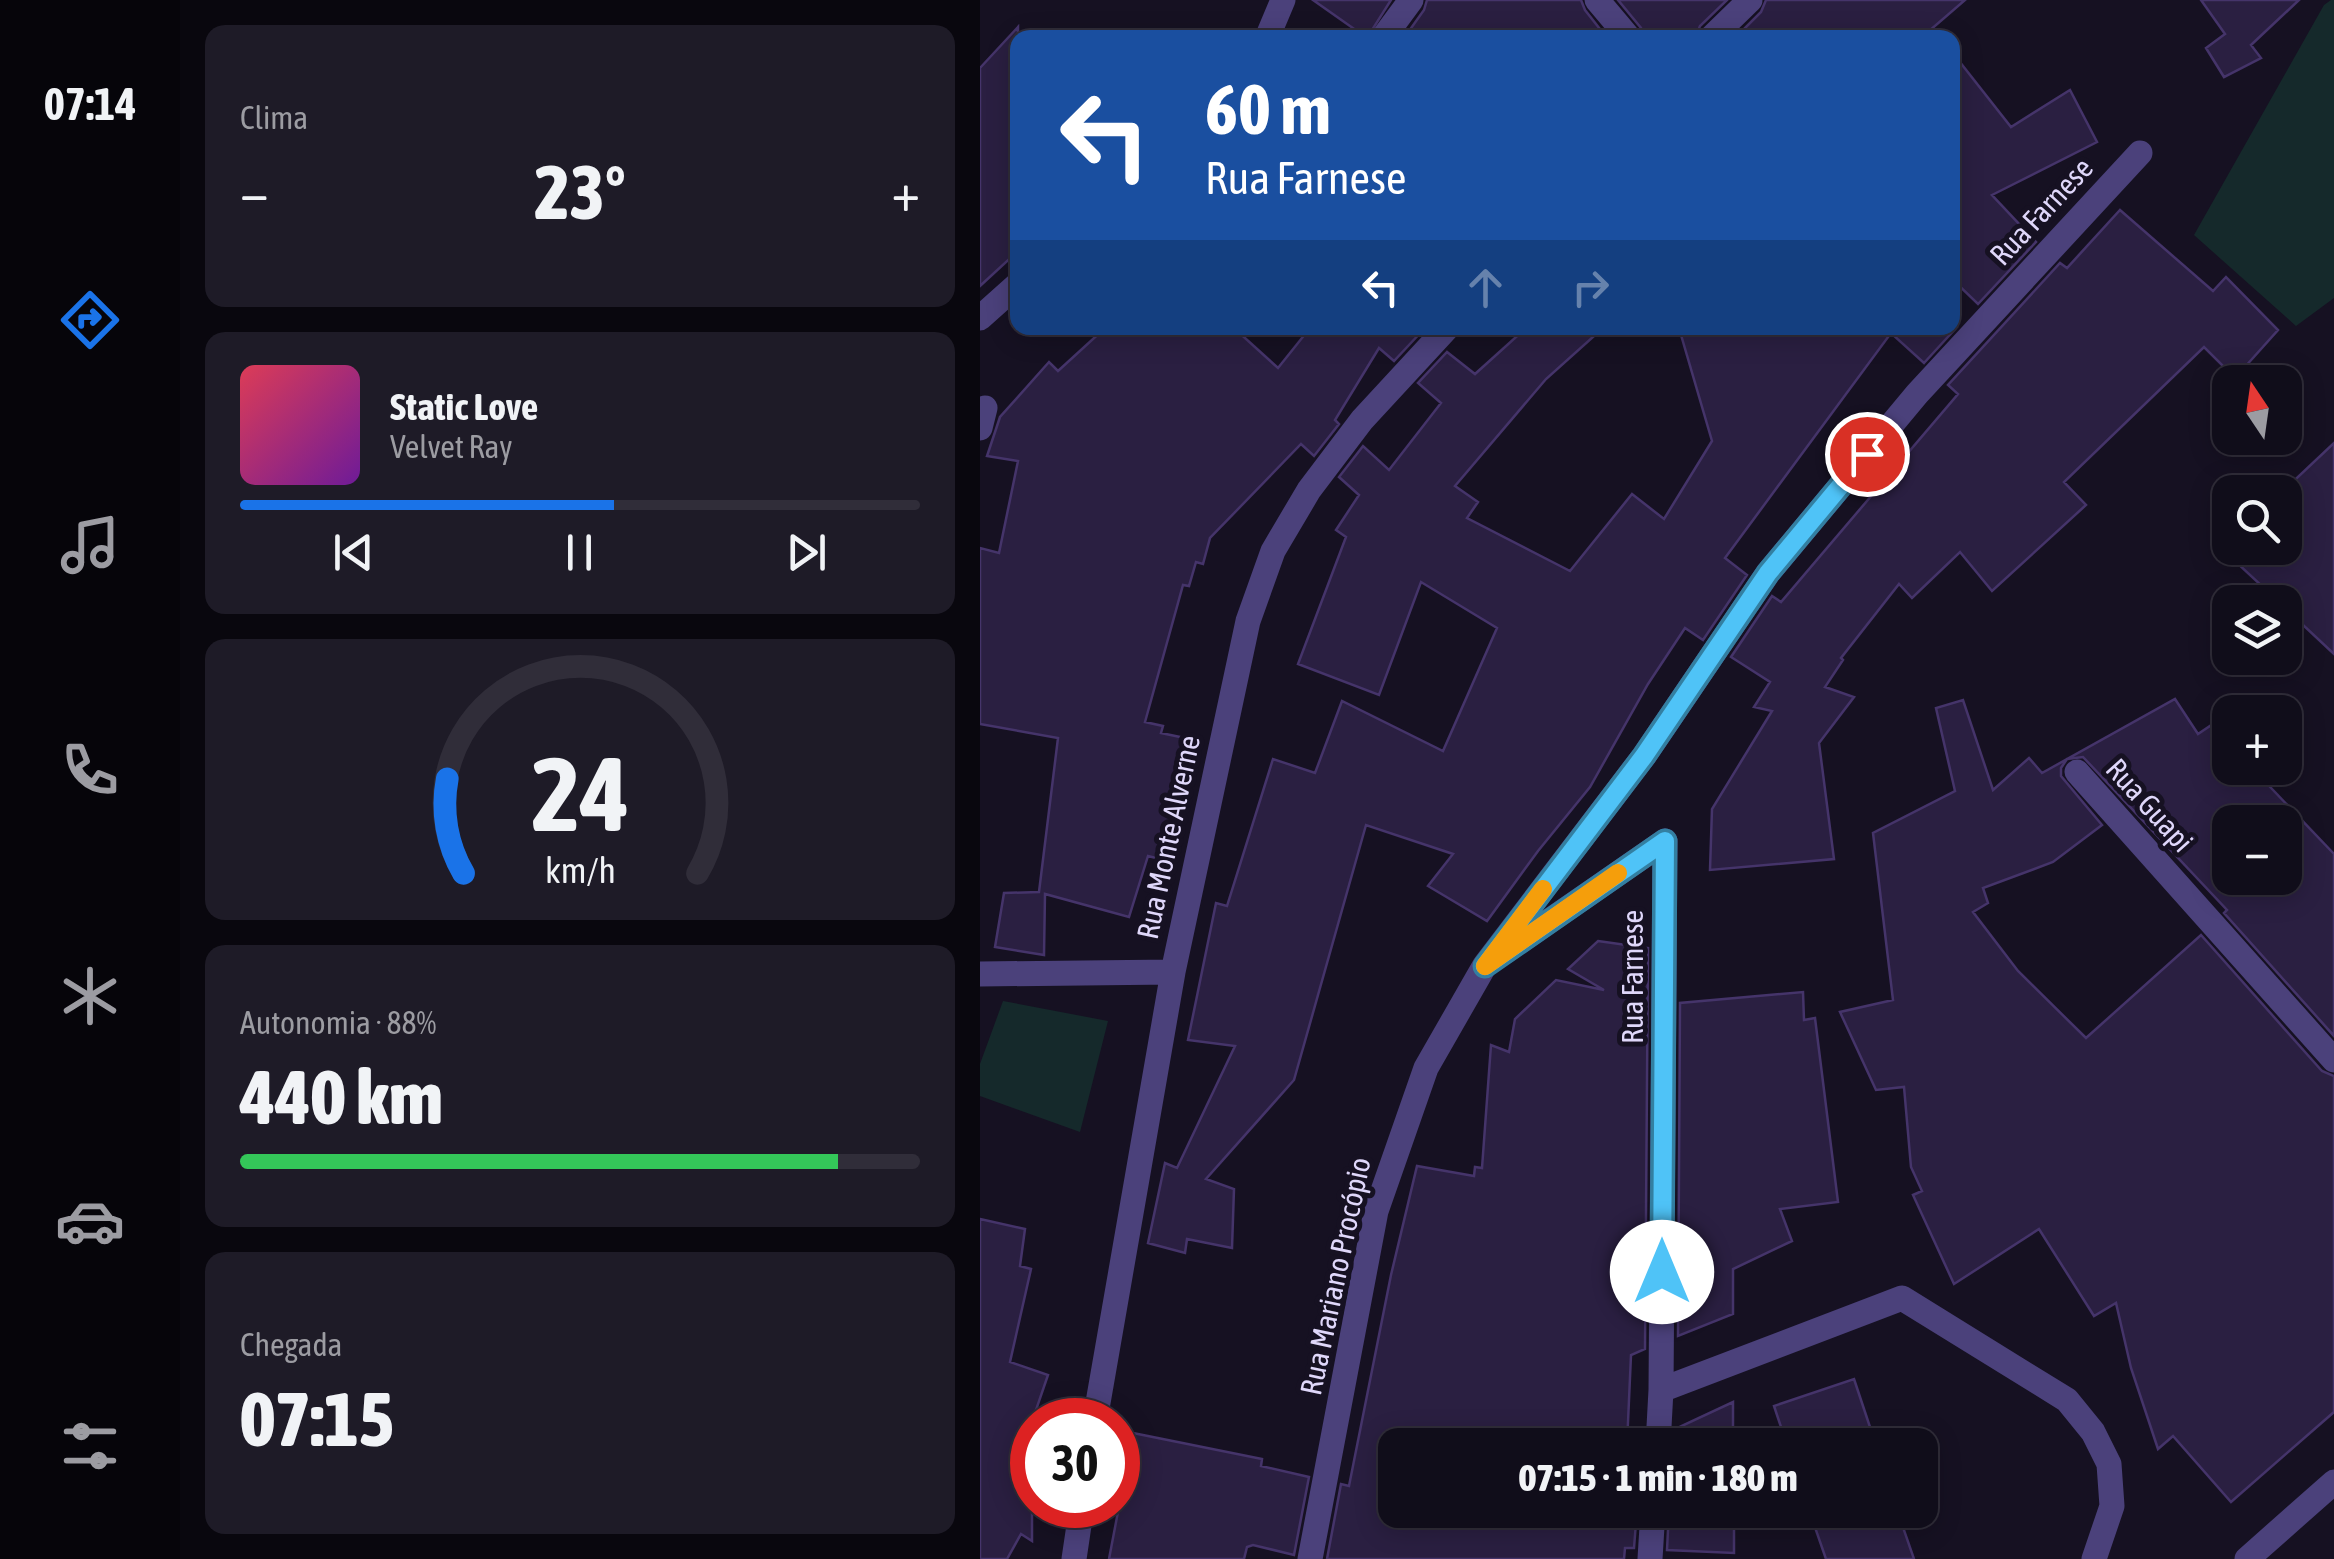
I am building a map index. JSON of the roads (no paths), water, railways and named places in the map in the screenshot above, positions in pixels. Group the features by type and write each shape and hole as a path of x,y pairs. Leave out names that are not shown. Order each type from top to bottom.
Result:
{"street":[{"path":"1270,30 1283,0"},
{"path":"1389,30 1411,0"},
{"path":"1597,0 1621,30"},
{"path":"1719,30 1750,0"},
{"name":"Rua Farnese","path":"1485,966 1644,756 1768,573 1917,394 2140,153"},
{"path":"980,318 1010,291"},
{"name":"Rua Monte Alverne","path":"1099,1398 1173,972 1248,621 1273,551 1309,490 1362,420 1441,335"},
{"name":"Rua Guapi","path":"2077,772 2334,1060"},
{"name":"Rua Farnese","path":"1485,966 1665,841 1662,1390"},
{"name":"Rua Mariano Procópio","path":"1310,1559 1376,1211 1426,1068 1485,966"},
{"path":"980,974 1173,972"},
{"path":"1659,1428 1662,1390 1902,1298 2067,1400 2093,1432 2109,1464 2112,1506 2094,1559"},
{"path":"2247,1559 2334,1482"},
{"path":"1074,1559 1079,1528"},
{"path":"1650,1559 1652,1528"}]}
